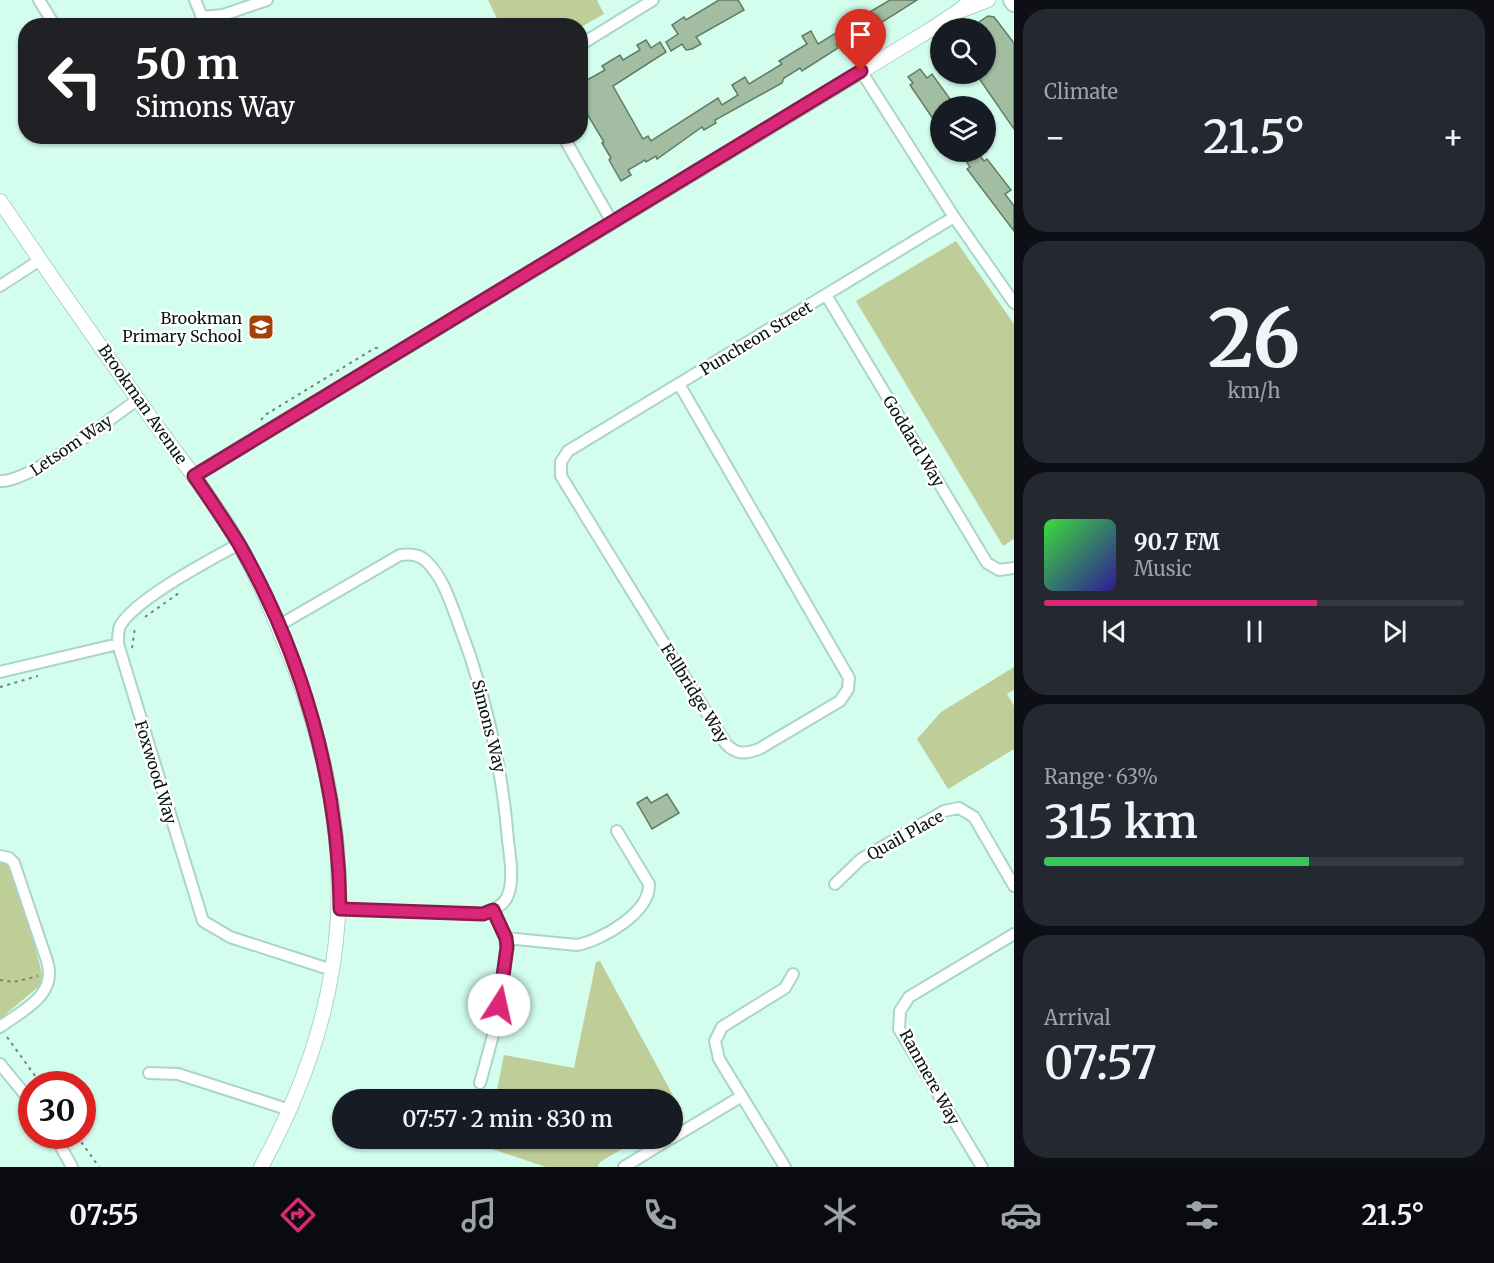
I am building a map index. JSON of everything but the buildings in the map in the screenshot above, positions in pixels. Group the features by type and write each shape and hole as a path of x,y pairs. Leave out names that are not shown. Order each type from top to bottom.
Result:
{"street":[{"path":"39,0 50,18"},
{"path":"195,0 200,18"},
{"path":"214,18 267,0"},
{"path":"588,40 652,0"},
{"path":"194,476 861,71 960,10 971,0"},
{"path":"960,10 988,0"},
{"path":"861,71 954,217 1014,303"},
{"path":"568,144 612,222"},
{"name":"Brookman Avenue","path":"0,201 194,476 238,544 278,626 308,705 326,771 338,844 340,909 332,970 317,1037 290,1110 261,1167"},
{"name":"Puncheon Street","path":"561,462 568,451 954,217"},
{"path":"0,286 40,260"},
{"name":"Goddard Way","path":"826,295 987,563 999,570 1014,568"},
{"name":"Fellbridge Way","path":"561,462 561,476 726,744 734,752 746,754 759,749 840,701 848,689 849,678 844,665 678,384"},
{"name":"Letsom Way","path":"0,481 11,482 33,471 139,399"},
{"path":"0,672 118,644 120,627 133,611 168,586 238,544"},
{"name":"Simons Way","path":"278,626 400,555 412,554 424,559 433,569 447,594 471,656 488,713 500,767 510,860 509,884 508,896 493,910"},
{"name":"Foxwood Way","path":"118,644 202,921 230,937 332,970"},
{"name":"Quail Place","path":"835,884 861,859 944,811 959,808 974,817 1014,886"},
{"path":"506,938 577,945 588,943 610,932 641,907 649,892 649,884 617,831"},
{"path":"0,856 9,858 14,863 47,961 50,977 49,986 43,995 2,1030"},
{"path":"340,909 483,914 493,910 506,938 504,983 480,1083"},
{"name":"Ranmere Way","path":"982,1167 899,1029 900,1011 909,997 1014,934"},
{"path":"785,1167 719,1059 715,1041 722,1027 785,988 793,974"},
{"path":"0,1064 18,1086"},
{"path":"149,1073 178,1074 290,1110"},
{"path":"683,1131 741,1096"},
{"path":"62,1149 72,1167"},
{"path":"624,1167 654,1149"}],"path":[{"path":"257,427 265,415 375,348 386,349"},
{"path":"0,980 14,982 41,976 50,977"},
{"path":"2,1030 32,1071"},
{"path":"86,1149 99,1167"}],"green space":[{"path":"488,0 597,0 604,14 588,23 588,18 497,18"},
{"path":"956,241 1014,324 1014,539 1003,546 856,301"},
{"path":"1014,667 1014,690 1007,694 1014,706 1014,749 948,789 917,739 941,712"},
{"path":"0,861 9,863 29,923 44,982 0,1019"},
{"path":"600,961 670,1089 497,1089 504,1055 574,1068 596,962"},
{"path":"492,1149 622,1149 600,1162 598,1167 546,1167"}],"place":[{"name":"Brookman Primary School","path":"261,327"}],"route":[{"path":"499,1005 504,983 507,947 506,938 493,910 483,914 340,909 338,844 333,806 308,705 278,626 257,579 238,544 194,476 861,71"}]}
